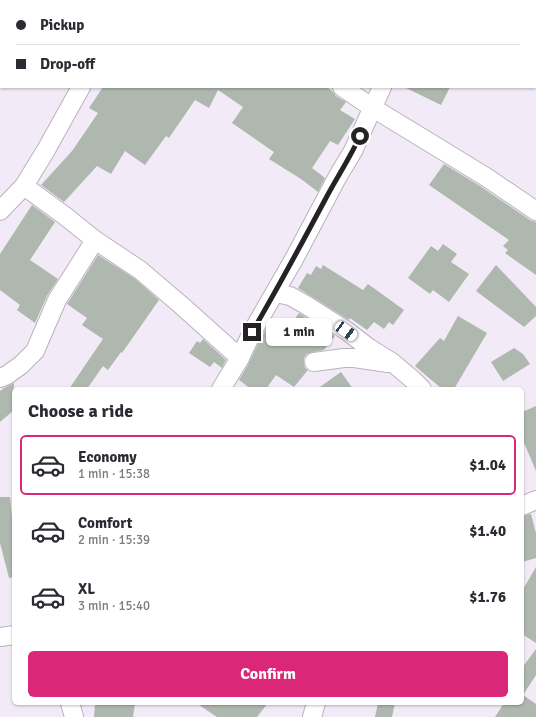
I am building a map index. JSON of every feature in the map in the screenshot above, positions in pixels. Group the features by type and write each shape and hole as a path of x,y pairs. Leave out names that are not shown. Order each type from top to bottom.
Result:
{"street":[{"path":"0,212 24,186 80,88"},
{"path":"343,88 373,108 486,176 536,211"},
{"path":"222,387 240,358 252,332 353,151 382,88"},
{"path":"24,186 95,240 140,270 240,358"},
{"path":"0,378 21,365 34,351 57,300 95,240"},
{"path":"275,293 290,296 306,305 393,363 420,387"},
{"path":"314,362 354,358 393,363"},
{"path":"524,505 536,500"},
{"path":"0,637 12,634"},
{"path":"71,705 74,717"},
{"path":"312,717 315,705"}],"building":[{"path":"102,88 328,88 336,96 346,102 340,110 355,119 338,145 330,141 312,168 325,178 318,192 301,179 269,159 274,152 232,123 243,107 218,90 209,108 195,100 169,138 166,136 145,165 125,151 111,174 97,166 64,202 41,185 72,151 98,113 89,108"},
{"path":"406,88 450,88 441,105"},
{"path":"444,164 480,186 530,220 536,222 536,275 505,253 508,250 503,246 509,240 429,185"},
{"path":"32,205 55,222 30,260 58,279 47,296 35,323 17,310 20,305 0,290 0,254"},
{"path":"443,244 457,254 451,262 469,274 449,302 433,290 430,294 408,278 431,246 438,251"},
{"path":"98,255 134,278 159,300 122,353 121,352 108,370 103,366 88,387 70,387 103,339 82,325 87,318 67,304"},
{"path":"323,265 363,290 368,284 404,310 393,325 389,322 384,329 374,322 367,330 350,318 349,320 298,288 307,273 311,275 316,266 321,269"},
{"path":"496,265 536,307 536,316 524,327 476,291"},
{"path":"299,313 335,336 324,350 307,354 304,358 304,363 305,368 308,370 294,387 276,375 267,387 248,387 239,380 261,337 270,323 283,334"},
{"path":"458,316 487,333 455,387 440,387 415,366 440,338 444,341"},
{"path":"203,339 226,360 222,368 214,362 210,367 189,353 197,341 200,343"},
{"path":"514,348 523,354 530,364 503,381 491,362"},
{"path":"341,372 352,387 320,387"},
{"path":"14,383 14,387 12,387 12,412 0,422 0,391"},
{"path":"536,406 536,471 524,443 524,411"},
{"path":"0,497 10,497 12,516 12,577 9,578 0,543"},
{"path":"531,514 536,533 536,558 524,561 524,516"},
{"path":"536,567 536,643 524,635 524,588"},
{"path":"536,649 536,675 524,693 524,665"},
{"path":"524,696 536,704 536,717 495,717 503,705 524,705"},
{"path":"95,705 135,705 133,717 94,717"},
{"path":"199,705 266,705 257,717 217,717"},
{"path":"378,705 395,705 392,717 375,717"}],"route":[{"path":"252,332 294,259 360,136"}]}
